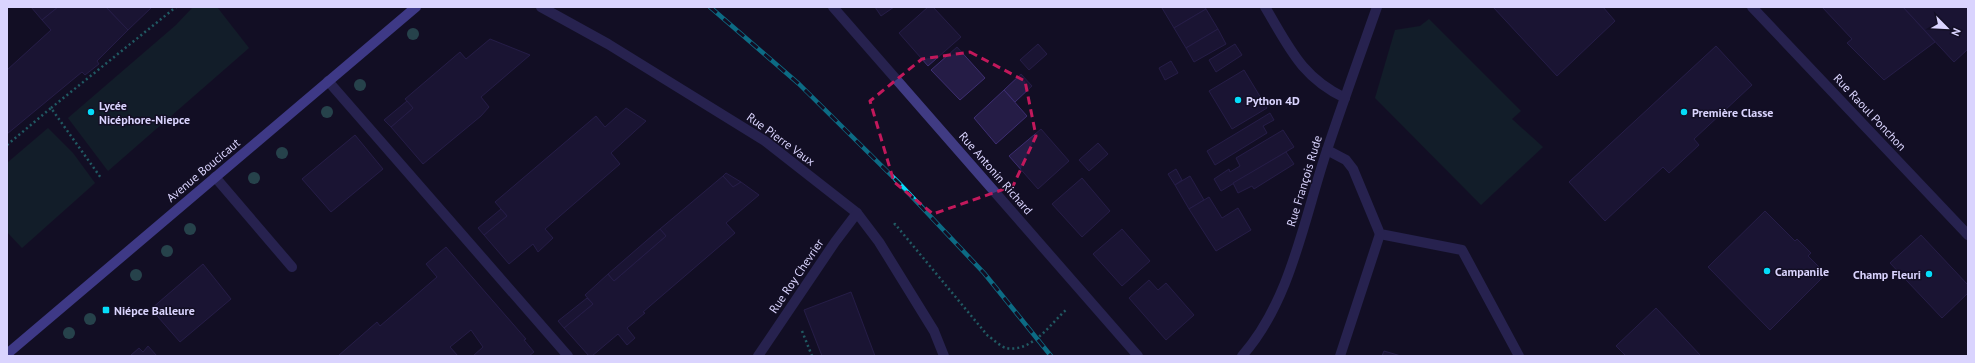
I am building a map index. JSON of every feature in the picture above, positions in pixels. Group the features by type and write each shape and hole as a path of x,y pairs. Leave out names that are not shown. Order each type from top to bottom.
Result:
{"main road":[{"name":"Avenue Boucicaut","path":"7,354 416,7"}],"street":[{"name":"Rue Pierre Vaux","path":"541,7 608,44 765,141 857,213 879,242 934,330 944,356"},
{"name":"Rue Antonin Richard","path":"833,7 1138,356"},
{"path":"1265,7 1299,63 1312,78 1327,89 1345,98"},
{"name":"Rue François Rude","path":"1242,356 1270,315 1290,271 1327,150 1377,7"},
{"name":"Rue Raoul Ponchon","path":"1752,7 1968,235"},
{"path":"328,81 568,356"},
{"path":"1327,150 1346,160 1353,169 1380,234 1340,356"},
{"path":"216,177 292,267"},
{"name":"Rue Roy Chevrier","path":"758,356 834,242 857,213"},
{"path":"1380,234 1462,250 1519,356"}],"path":[{"path":"7,145 176,7"},
{"path":"51,108 101,178"},
{"path":"879,242 895,224 988,336 1005,348 1019,348 1037,339 1058,316 1085,294"}],"highlighted area":[{"path":"970,52 1025,81 1036,136 1013,186 933,214 894,182 870,101 922,59"}],"green space":[{"path":"193,7 217,7 249,48 108,171 68,118 176,25"},
{"path":"1429,19 1521,111 1512,119 1543,147 1481,205 1375,98 1395,30 1420,26"},
{"path":"48,128 73,153 95,183 22,248 7,232 7,163"}],"building":[{"path":"31,7 58,7 42,20"},
{"path":"58,7 106,7 128,30 97,61 99,64 85,75 82,72 7,134 7,70 51,30 42,20"},
{"path":"106,7 152,7 128,30"},
{"path":"875,7 894,7 881,16"},
{"path":"928,7 933,7 961,37 928,66 899,33"},
{"path":"1205,7 1206,9 1174,28 1162,8"},
{"path":"1493,7 1603,7 1615,21 1557,76"},
{"path":"1822,7 1903,7 1935,42 1884,80 1847,43 1852,39"},
{"path":"1903,7 1968,7 1968,49 1954,62"},
{"path":"1206,9 1218,29 1186,48 1174,28"},
{"path":"1218,29 1226,44 1194,62 1186,48"},
{"path":"490,39 530,55 481,97 489,107 481,116 423,164 391,127 413,108 405,99 460,52 466,59"},
{"path":"1038,44 1047,54 1029,70 1020,60"},
{"path":"1235,44 1242,55 1216,72 1209,60"},
{"name":"Première Classe","path":"1716,46 1752,85 1694,139 1699,145 1669,173 1663,167 1605,221 1569,182"},
{"path":"957,47 985,78 960,100 931,70"},
{"path":"1171,61 1178,73 1165,80 1159,68"},
{"name":"Python 4D","path":"1244,70 1267,108 1232,129 1209,91"},
{"path":"1021,74 1032,86 1015,102 1004,90"},
{"path":"1004,90 1027,116 996,144 974,118"},
{"path":"407,101 413,108 391,127 384,120"},
{"path":"626,108 646,121 611,153 620,164 545,229 553,238 538,252 533,244 509,264 484,235 507,216 495,202 596,116 605,127"},
{"path":"1270,113 1274,120 1263,126 1267,133 1215,165 1207,151"},
{"path":"1041,129 1069,161 1038,189 1009,156"},
{"path":"1283,130 1294,147 1221,191 1214,179 1229,169 1230,172 1240,166 1236,158"},
{"path":"355,135 383,169 331,212 302,179"},
{"path":"1098,143 1108,154 1089,171 1079,160"},
{"path":"1286,152 1294,164 1254,189 1252,186 1238,193 1233,183"},
{"path":"1176,169 1182,180 1175,185 1168,174"},
{"path":"726,173 741,182 733,187 723,176"},
{"path":"723,176 733,187 741,182 759,195 726,223 735,233 643,312 645,313 627,328 635,338 627,345 618,334 592,356 589,356 564,328 593,304 585,295 608,274 614,281 666,236 660,229"},
{"path":"1190,176 1204,200 1189,209 1175,185"},
{"path":"1082,178 1110,211 1082,237 1052,204"},
{"path":"1209,197 1222,218 1238,208 1251,230 1216,251 1189,209"},
{"path":"501,209 507,216 484,235 478,228"},
{"name":"Campanile","path":"1765,211 1795,241 1797,239 1811,253 1808,256 1826,274 1770,330 1708,267"},
{"path":"660,229 666,236 614,281 608,274"},
{"path":"1122,229 1150,261 1122,286 1093,254"},
{"name":"Champ Fleuri","path":"1921,235 1968,285 1968,293 1942,318 1890,263"},
{"path":"446,247 526,339 524,340 534,352 529,356 473,356 483,347 471,330 450,347 458,356 338,356 377,322 380,326 437,277 426,264"},
{"path":"203,264 231,299 180,342 151,309"},
{"path":"1149,280 1158,290 1166,283 1194,315 1166,340 1129,298"},
{"path":"851,292 875,356 822,356 804,310"},
{"path":"587,298 593,304 564,328 558,321"},
{"path":"1656,308 1701,356 1626,356 1616,346"},
{"path":"148,346 157,356 130,356 139,348 143,352"},
{"path":"1384,351 1401,356 1382,356"}],"railway":[{"path":"710,7 799,84 898,182 984,273 1051,356"}],"place":[{"name":"Python 4D","path":"1238,100"},
{"name":"Lycée Nicéphore-Niepce","path":"91,112"},
{"name":"Première Classe","path":"1684,112"},
{"name":"Campanile","path":"1767,271"},
{"name":"Champ Fleuri","path":"1929,274"},
{"name":"Niépce Balleure","path":"106,310"}]}
